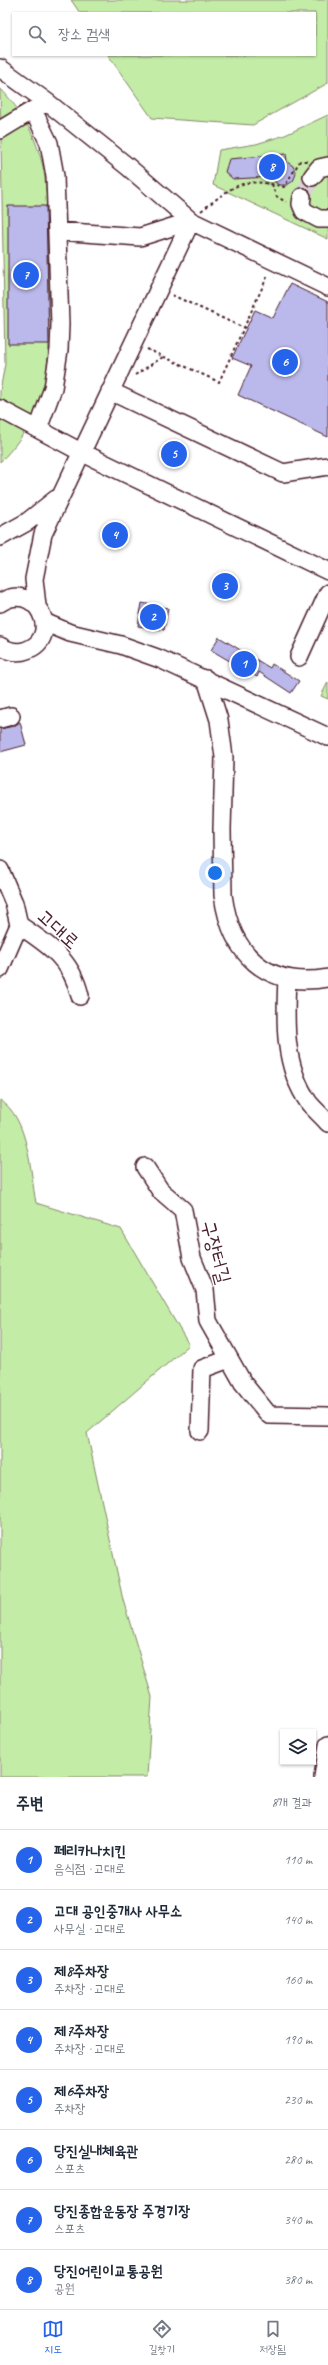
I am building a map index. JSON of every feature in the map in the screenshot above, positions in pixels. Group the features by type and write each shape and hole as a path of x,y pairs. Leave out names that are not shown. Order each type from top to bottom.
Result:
{"street":[{"path":"0,68 40,106 153,187 190,221 328,287"},
{"path":"0,130 40,106"},
{"path":"33,427 53,388 59,350 57,231 53,159 44,131 40,106"},
{"path":"303,204 319,219 328,219"},
{"path":"57,231 140,236 190,221"},
{"path":"34,646 42,635 44,622 37,606 34,579 40,541 60,494 190,221"},
{"path":"110,391 283,473 328,466"},
{"path":"0,408 81,452 328,571"},
{"path":"0,537 31,519 60,494"},
{"path":"7,599 28,590 34,579"},
{"path":"298,657 328,593"},
{"path":"7,599 28,599 37,606"},
{"path":"44,622 83,637 138,650 206,679 328,736"},
{"path":"0,646 16,652 34,646 83,637"},
{"path":"206,679 223,737 222,881 227,919 240,947 252,962 271,973 287,978 308,980 328,978"},
{"name":"고대로","path":"0,870 14,903 19,925 47,944 67,966 76,978 80,996"},
{"path":"0,969 19,925"},
{"path":"287,978 286,1028 292,1065 302,1092 328,1123"},
{"name":"구장터길","path":"145,1167 160,1190 183,1210 192,1258 205,1290 208,1321 243,1384 269,1415 328,1416"},
{"path":"200,1431 202,1369 229,1358"},
{"path":"323,1777 328,1746"}],"path":[{"path":"190,221 241,182 272,184 284,187 300,161 313,164 319,171"},
{"path":"272,184 276,196 292,208 303,204"},
{"path":"133,343 219,382 274,261"},
{"path":"158,289 244,328"},
{"path":"131,377 163,357"}],"green space":[{"path":"71,0 328,0 328,83 253,125 152,118 109,56 316,56 316,12 79,12"},
{"path":"0,88 16,106 28,126 37,147 44,171 47,208 49,350 41,396 32,418 19,440 0,462 0,391 5,364"},
{"path":"328,115 328,239 213,185 219,150 256,144 285,135"},
{"path":"328,682 328,699 321,696"},
{"path":"0,1100 10,1108 23,1132 30,1161 36,1203 121,1229 189,1345 87,1433 123,1600 152,1697 147,1777 0,1777"}],"building":[{"path":"286,154 287,162 293,166 296,174 293,181 287,185 278,185 271,177 233,179 225,172 229,159"},
{"path":"8,206 46,206 49,344 8,344"},
{"path":"290,284 328,302 328,437 238,395 251,366 232,358 255,310 273,318"},
{"path":"142,603 168,608 164,630 138,626"},
{"path":"219,637 270,668 272,664 299,681 291,693 259,672 257,677 211,650"},
{"path":"20,722 26,745 0,752 0,729 14,726"}],"tunnel":[{"path":"302,197 312,177"}],"place":[{"name":"당진어린이교통공원","path":"272,167"},
{"name":"당진종합운동장 주경기장","path":"26,275"},
{"name":"당진실내체육관","path":"285,362"},
{"name":"제6주차장","path":"174,454"},
{"name":"제7주차장","path":"115,535"},
{"name":"제8주차장","path":"225,586"},
{"name":"고대 공인중개사 사무소","path":"153,617"},
{"name":"페리카나치킨","path":"244,664"}]}
